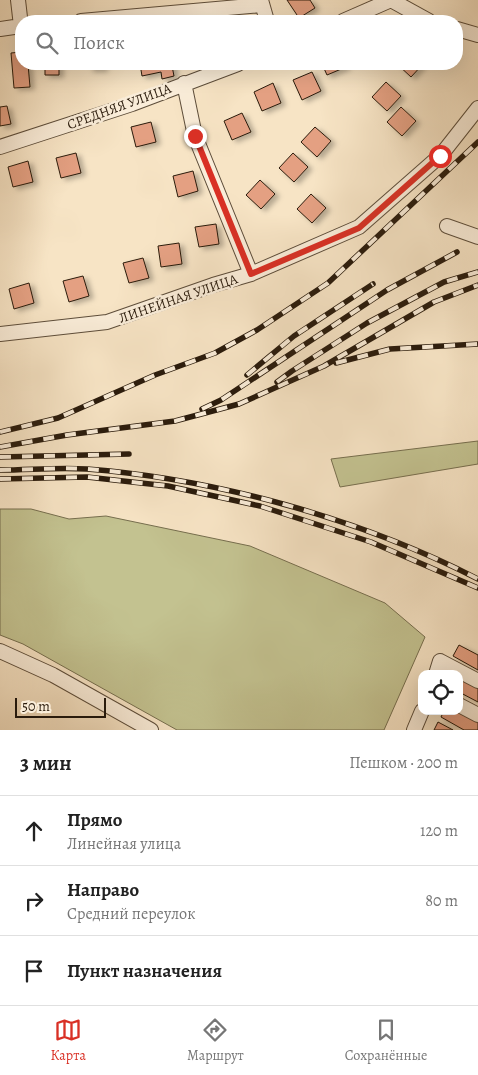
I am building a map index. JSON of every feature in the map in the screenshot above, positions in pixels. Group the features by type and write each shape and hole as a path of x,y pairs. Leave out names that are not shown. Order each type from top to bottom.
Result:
{"street":[{"path":"18,0 20,15"},
{"path":"357,15 391,0 418,15"},
{"path":"139,15 261,2 265,15"},
{"path":"0,29 15,27"},
{"path":"463,31 478,35"},
{"name":"СРЕДНЯЯ УЛИЦА","path":"0,147 132,104 221,70"},
{"path":"184,83 195,136 251,274"},
{"name":"ЛИНЕЙНАЯ УЛИЦА","path":"0,334 108,322 213,285 251,274 359,228 440,156 478,108"},
{"path":"447,226 478,237"},
{"path":"0,651 53,675 151,730"},
{"path":"437,670 440,661 456,670"},
{"path":"463,674 478,682"},
{"path":"463,707 478,715"},
{"path":"414,730 420,715"}],"shaded area":[{"path":"478,441 478,464 340,487 331,459"},
{"path":"0,509 31,509 69,519 106,516 250,546 385,603 425,637 384,730 177,730 23,644 0,635"}],"building":[{"path":"287,0 310,0 315,8 304,15 297,15"},
{"path":"11,53 15,53 15,70 29,70 30,87 14,88"},
{"path":"45,70 59,70 59,75 45,75"},
{"path":"141,70 173,70 174,76 162,79 161,72 142,76"},
{"path":"325,70 339,70 327,75"},
{"path":"403,70 417,70 411,77"},
{"path":"312,72 321,91 302,100 293,80"},
{"path":"386,82 401,96 387,111 372,97"},
{"path":"273,83 281,103 262,111 254,92"},
{"path":"7,106 11,124 0,126 0,107"},
{"path":"401,107 416,121 402,136 387,122"},
{"path":"242,113 251,132 232,140 224,121"},
{"path":"151,122 156,142 136,147 131,127"},
{"path":"315,127 331,141 317,157 301,142"},
{"path":"76,153 81,173 61,178 56,158"},
{"path":"293,153 308,167 294,182 279,168"},
{"path":"28,161 33,182 13,187 8,167"},
{"path":"193,171 198,191 178,197 173,176"},
{"path":"260,180 275,194 261,209 246,195"},
{"path":"311,194 326,208 312,223 297,209"},
{"path":"216,224 219,244 199,247 195,227"},
{"path":"179,243 182,264 161,267 158,246"},
{"path":"143,258 149,278 129,283 123,263"},
{"path":"83,276 89,296 69,302 63,281"},
{"path":"29,283 34,303 14,309 9,289"},
{"path":"459,645 478,655 478,670 453,656"},
{"path":"463,678 478,686 478,702 463,694"},
{"path":"463,713 478,721 478,730 464,730 441,717 442,715 463,715"},
{"path":"438,722 453,730 434,730"}],"railway":[{"path":"0,432 58,418 155,375 215,353 257,330 328,283 478,142"},
{"path":"202,409 221,400 387,290 457,252"},
{"path":"277,382 367,323 444,282 478,272"},
{"path":"247,375 294,336 373,284"},
{"path":"0,447 67,435 175,421 239,404 324,366 434,302 478,285"},
{"path":"336,363 390,349 478,344"},
{"path":"0,457 129,454"},
{"path":"0,470 87,469 136,474 237,492 337,520 433,557 478,579"},
{"path":"0,479 87,477 168,486 260,506 371,542 478,588"}],"route":[{"path":"195,136 251,274 359,228 440,156"}]}
